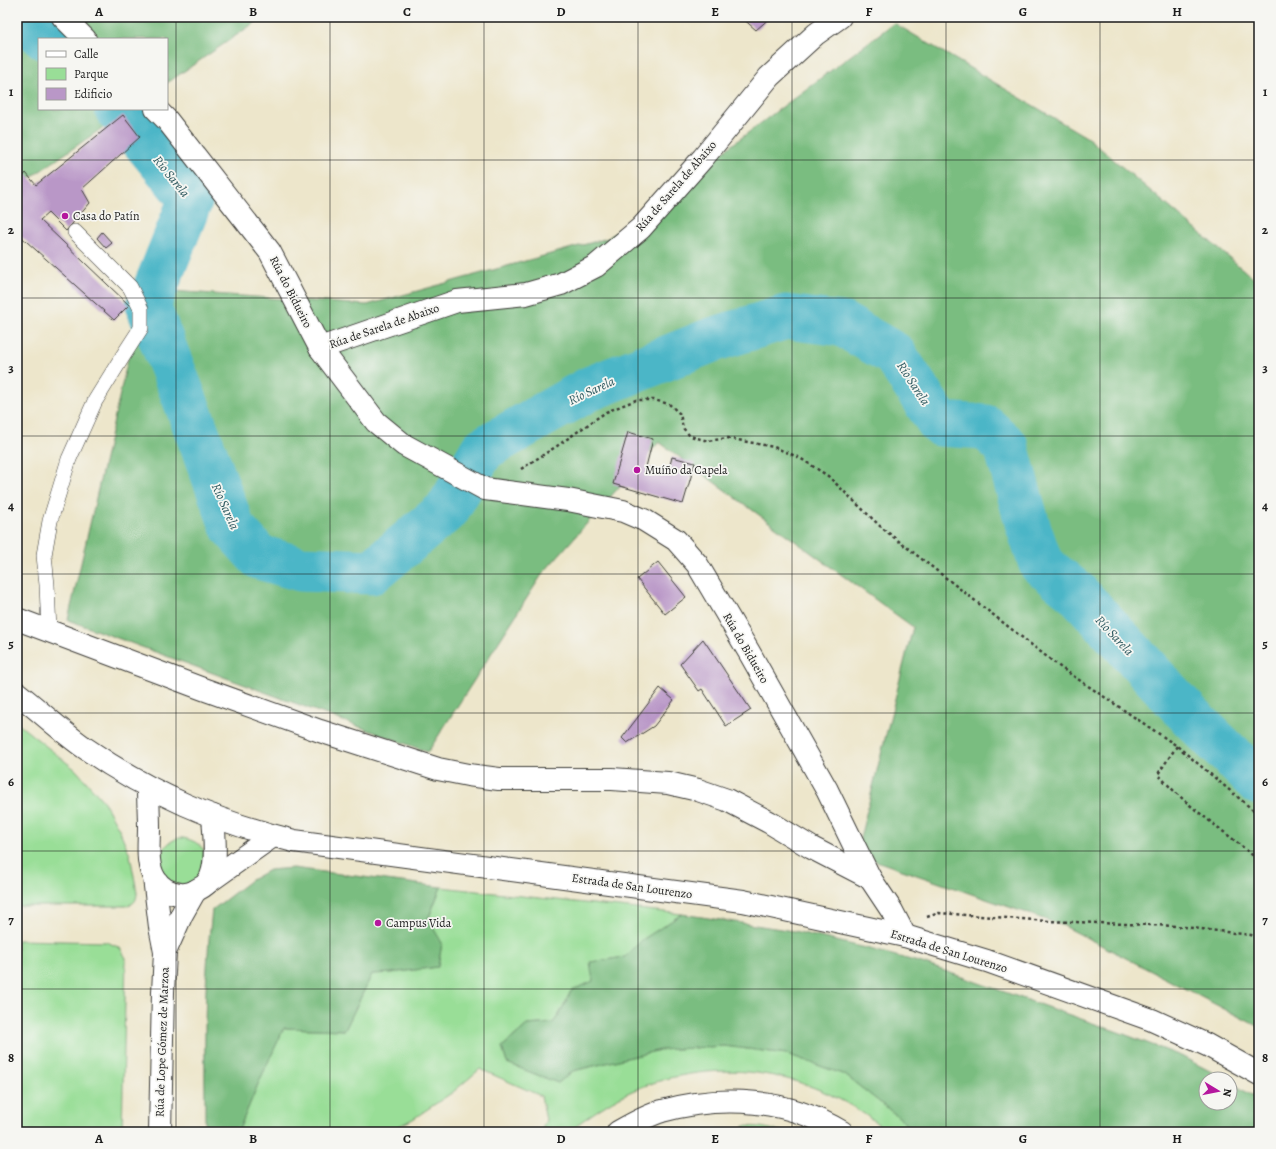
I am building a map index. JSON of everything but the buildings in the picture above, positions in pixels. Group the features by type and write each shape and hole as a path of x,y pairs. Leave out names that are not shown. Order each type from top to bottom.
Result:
{"street":[{"path":"63,17 84,38"},
{"name":"Rúa de Sarela de Abaixo","path":"320,348 457,301 526,294 561,284 596,266 641,228 703,158 769,77 816,34 840,17"},
{"name":"Rúa do Bidueiro","path":"157,110 167,120 270,252 320,348 376,422 404,445 485,490 568,500 623,511 644,520 676,540 697,564 749,652 827,790 870,878 892,911 905,936"},
{"path":"17,619 320,731 438,769 499,779 612,779 668,783 698,790 727,800 769,822 812,848 870,878"},
{"name":"Estrada de San Lourenzo","path":"17,693 85,748 148,788 177,802 213,816 273,836 294,842 743,901 905,936 987,961 1152,1020 1208,1044 1259,1074"},
{"name":"Rúa de Lope Gómez de Marzoa","path":"148,788 149,852 165,952 160,1132"},
{"name":"Rúa de Lope Gómez de Marzoa","path":"165,952 182,914 212,872 215,850 213,816"},
{"name":"Rúa de Lope Gómez de Marzoa","path":"154,878 163,889 172,894 183,895 201,887 273,836"},
{"path":"618,1132 635,1122 661,1112 690,1105 715,1102 759,1102 797,1111 828,1123 842,1132"}],"lane":[{"path":"49,631 44,555 50,521 69,459 95,401 141,328 141,309 130,287 75,232"}],"path":[{"path":"518,471 606,412 636,400 654,400 669,404 680,414 683,428 690,436 708,442 727,438 774,447 800,458 828,476 882,528 1060,667 1177,746 1259,815"},
{"path":"1177,746 1158,774 1169,787 1259,860"},
{"path":"905,936 919,919 939,913 1048,921 1176,926 1251,935 1259,938"}],"green space":[{"path":"17,17 263,17 168,82 168,38 38,38 38,110 129,110 17,187"},
{"path":"894,23 1088,138 1259,283 1259,1027 1064,926 856,854 913,627 659,442 543,573 428,752 68,620 144,289 367,305 608,238"},
{"path":"17,723 76,770 104,802 119,829 130,855 137,892 136,900 133,903 126,906 17,906"},
{"path":"183,838 196,842 205,851 207,862 200,878 182,885 174,883 168,879 161,866 161,859 163,851 167,845 176,839"},
{"path":"293,868 441,887 428,919 442,943 438,967 372,974 345,1030 284,1028 238,1132 205,1132 206,993 212,910 251,880 269,870"},
{"path":"441,887 682,914 642,940 625,957 591,962 594,981 571,991 553,1023 527,1025 502,1047 507,1063 558,1083 573,1071 660,1050 724,1046 787,1054 845,1075 900,1118 915,1132 888,1132 860,1111 830,1095 798,1082 766,1074 732,1071 699,1073 665,1079 632,1091 619,1098 582,1121 570,1131 565,1133 541,1132 546,1120 541,1096 480,1069 453,1092 413,1119 387,1132 238,1132 284,1028 345,1030 372,974 438,967 442,943 428,920"},
{"path":"682,914 794,931 922,963 1121,1033 1181,1056 1210,1071 1198,1071 1198,1111 1238,1111 1238,1087 1259,1100 1259,1132 915,1132 900,1118 845,1075 787,1054 724,1046 660,1050 573,1071 558,1083 507,1063 502,1047 527,1025 553,1023 571,991 593,981 590,962 625,957 642,940"},
{"path":"17,940 107,942 120,948 126,958 122,1132 17,1132"},
{"path":"744,1126 760,1127 785,1132 744,1132"}],"waterway":[{"name":"Río Sarela","path":"22,17 46,38"},
{"name":"Río Sarela","path":"118,110 191,199 148,306 233,528 259,557 301,569 372,572 447,510 483,449 589,389 712,340 786,317 842,324 894,354 940,424 985,427 1006,446 1028,526 1041,564 1076,592 1192,718 1259,783"}],"place":[{"name":"Casa do Patín","path":"65,216"},
{"name":"Muíño da Capela","path":"637,470"},
{"name":"Campus Vida","path":"378,923"}]}
